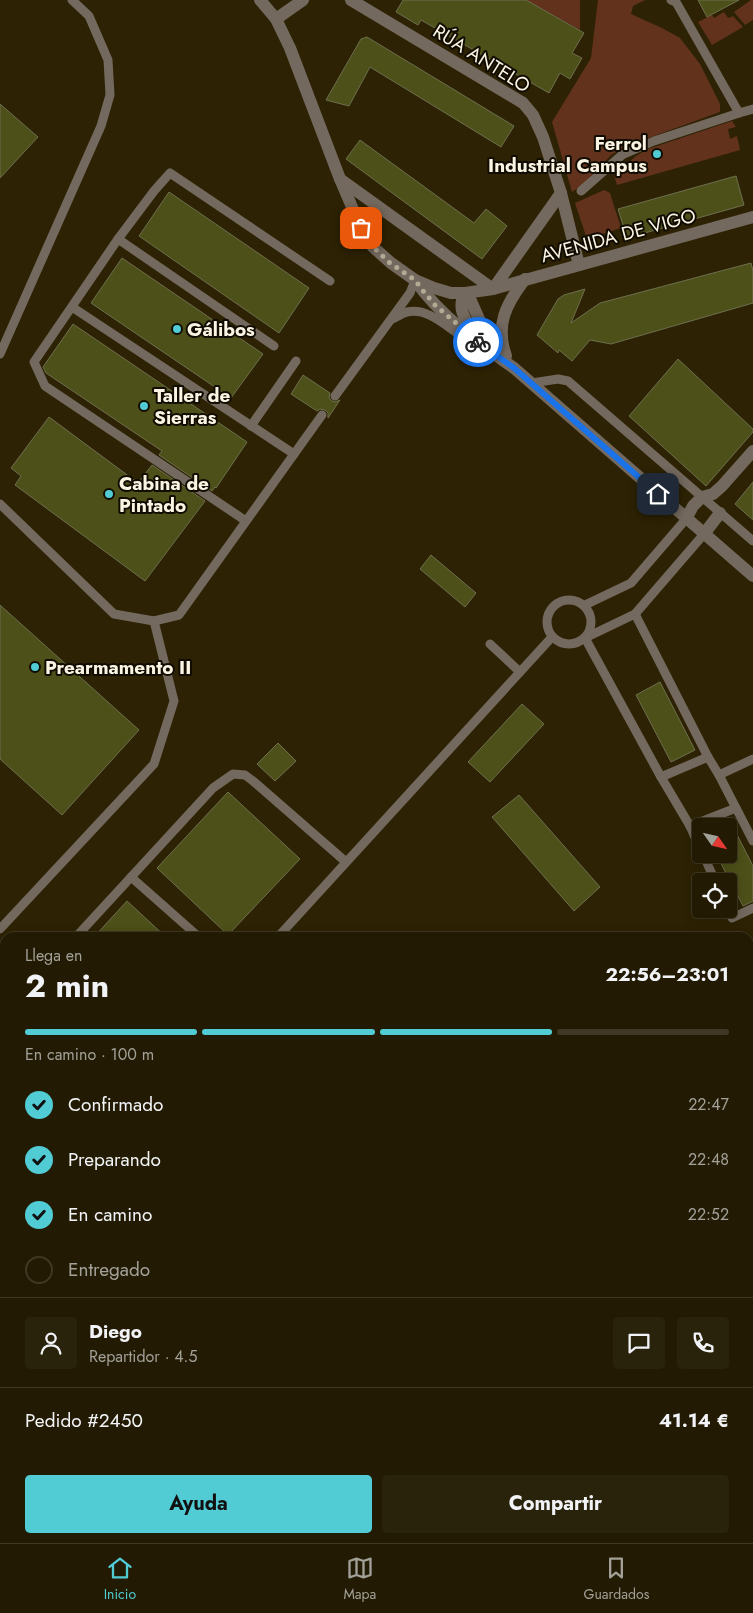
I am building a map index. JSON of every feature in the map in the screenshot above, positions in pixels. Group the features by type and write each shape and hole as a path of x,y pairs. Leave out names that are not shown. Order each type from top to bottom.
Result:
{"street":[{"path":"260,0 276,19 290,48 340,179 361,228 373,247 390,263 415,280 435,305 474,339 511,364"},
{"path":"276,19 303,0"},
{"name":"RÚA ANTELO","path":"351,0 523,103 533,115 544,137 561,193 579,265"},
{"path":"340,179 492,288"},
{"name":"AVENIDA DE VIGO","path":"492,288 561,193"},
{"name":"AVENIDA DE VIGO","path":"415,280 451,293 465,293 492,288 753,217"},
{"path":"511,364 504,351 502,317 507,305 525,279"},
{"path":"474,339 473,333 462,316 462,299 465,293 471,301 483,328 511,364 753,576"},
{"path":"686,519 693,506 702,497 713,494 722,486 753,451"},
{"path":"704,534 720,513"}],"lane":[{"path":"0,354 101,126 110,95 108,60 89,16 72,0"},
{"path":"671,0 676,2 740,113"},
{"path":"581,191 622,156 654,141 753,109"},
{"path":"246,521 45,386 34,362 118,240 154,191 170,173 330,282"},
{"path":"118,240 274,346"},
{"path":"335,396 410,293 415,280"},
{"path":"72,307 294,454"},
{"path":"390,320 407,312 422,312 438,319 457,334 488,350"},
{"path":"251,426 296,361"},
{"path":"532,383 558,379 568,381 753,541"},
{"path":"0,504 114,614 154,621 179,615 322,414"},
{"path":"585,605 631,583 686,519"},
{"path":"585,638 591,626 591,618 590,612 585,605 578,601 566,599 559,601 553,606 548,614 547,625 552,637 566,644 576,643 635,614 704,534"},
{"path":"635,614 753,841"},
{"path":"0,928 154,764 174,701 154,621"},
{"path":"282,932 552,637"},
{"path":"585,638 660,777 692,830"},
{"path":"490,644 520,672"},
{"path":"660,777 708,757"},
{"path":"719,775 753,759"},
{"path":"81,932 213,788 233,774 245,775 254,780 346,862"},
{"path":"690,826 736,808"},
{"path":"132,877 193,932"},
{"path":"737,916 753,908"}],"shaded area":[{"path":"526,0 580,0 580,30"},
{"path":"598,0 645,0 633,6 631,14 680,38 700,64 720,104 720,112 629,145 611,155 585,183 572,192 552,122 591,58"},
{"path":"753,0 753,20 745,25 734,12"},
{"path":"724,12 728,18 733,16 743,27 712,45 698,22 712,15 714,18"},
{"path":"732,121 736,127 728,129 730,139 737,136 740,150 617,185 614,175 636,156 648,149"},
{"path":"604,190 610,193 621,228 587,239 575,203"}],"building":[{"path":"403,0 526,0 584,33 572,53 582,58 570,79 560,73 549,93 421,20 418,25 396,12"},
{"path":"698,0 739,0 707,17"},
{"path":"367,37 514,126 501,147 370,67 349,106 326,100 361,39"},
{"path":"0,104 38,137 0,178"},
{"path":"360,140 474,223 486,209 507,226 482,259 346,159"},
{"path":"736,176 744,205 627,238 618,209"},
{"path":"169,192 309,288 279,333 139,236"},
{"name":"Gálibos","path":"122,258 263,354 231,398 91,303"},
{"path":"751,263 753,271 753,303 611,344 590,340 572,361 559,350 558,353 537,335 558,299 564,295 585,289 571,323 600,303"},
{"name":"Taller de Sierras","path":"73,324 247,442 216,488 212,491 159,455 162,451 46,373 43,367"},
{"path":"678,359 753,429 753,432 706,486 629,416"},
{"path":"303,375 330,393 329,398 332,401 340,400 328,418 328,413 325,410 320,409 317,411 291,394"},
{"name":"Cabina de Pintado","path":"49,417 138,483 152,465 205,501 145,581 15,485 21,476 11,468"},
{"path":"753,482 753,520 735,504"},
{"path":"431,555 476,593 465,607 420,569"},
{"name":"Prearmamento II","path":"0,605 139,730 62,815 0,759"},
{"path":"660,682 695,750 671,762 636,695"},
{"path":"522,704 544,724 490,782 468,762"},
{"path":"278,743 296,761 275,781 257,764"},
{"path":"228,792 300,859 231,932 225,932 157,868"},
{"path":"519,795 600,887 574,911 492,817"},
{"path":"738,837 753,866 753,901 743,906 737,894 737,873 726,873 721,863 738,862"},
{"path":"127,901 161,932 99,932"}],"way so far":[{"path":"361,228 373,247 390,263 415,280 435,305 478,342"}],"place":[{"name":"Ferrol Industrial Campus","path":"657,154"},
{"name":"Gálibos","path":"177,329"},
{"name":"Taller de Sierras","path":"144,406"},
{"name":"Cabina de Pintado","path":"109,494"},
{"name":"Prearmamento II","path":"35,667"}],"route":[{"path":"478,342 514,368 658,494"}]}
